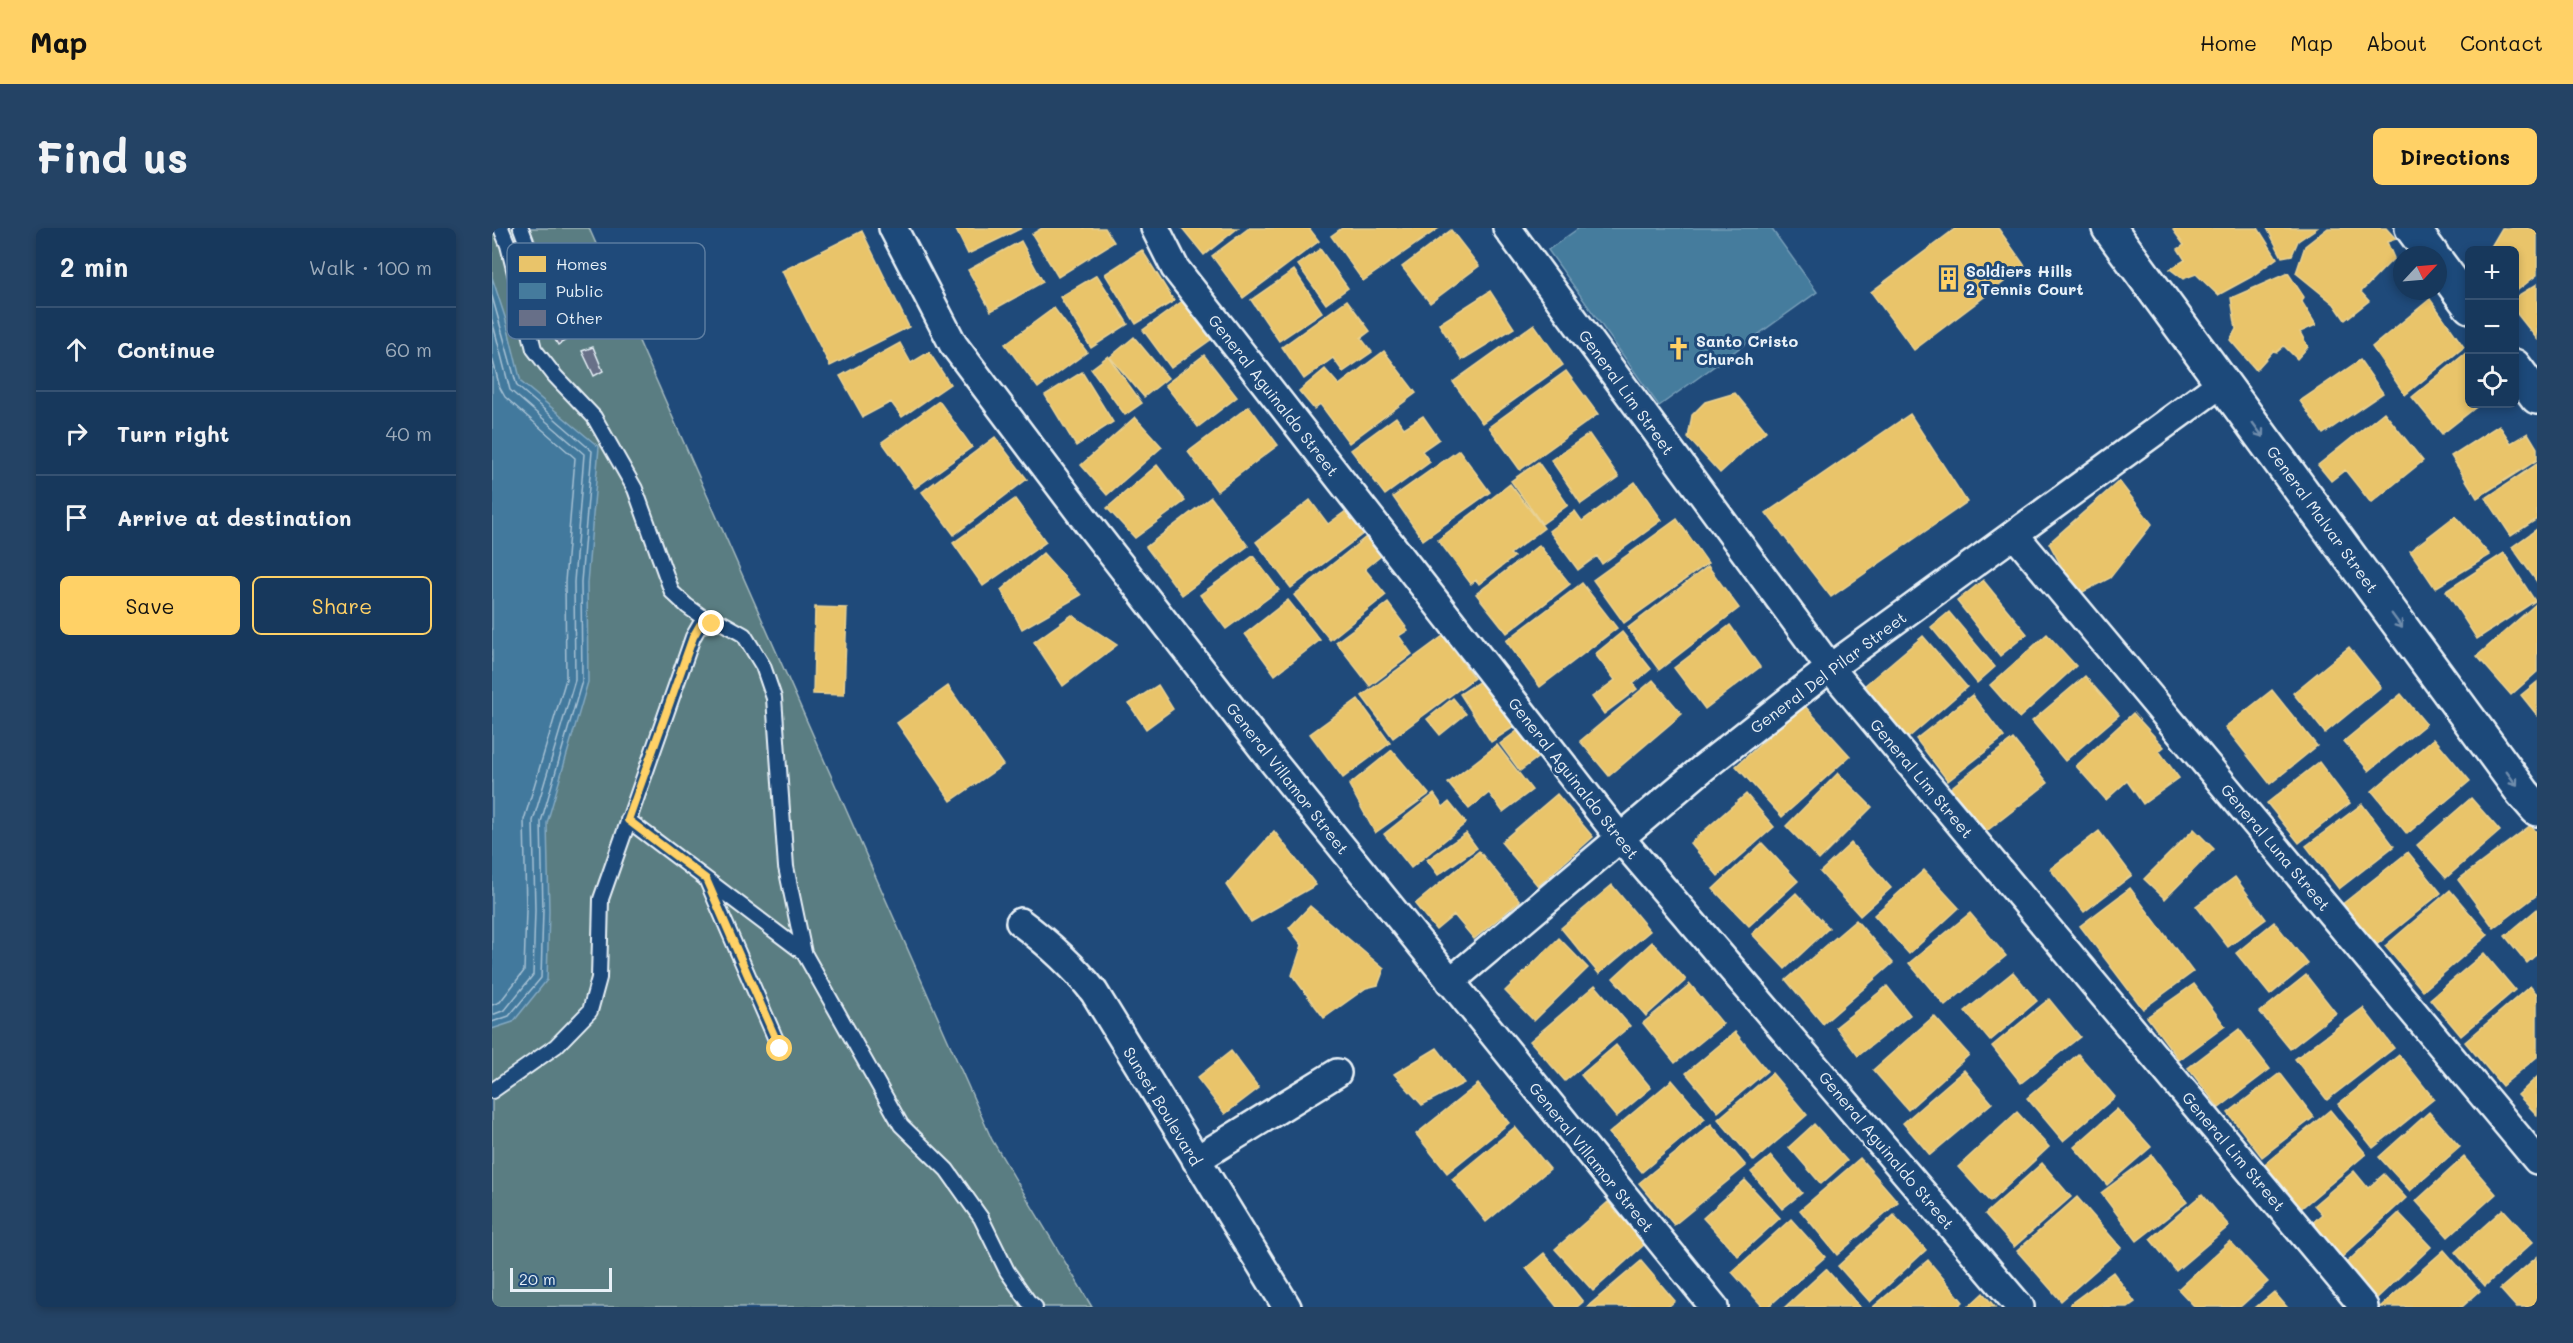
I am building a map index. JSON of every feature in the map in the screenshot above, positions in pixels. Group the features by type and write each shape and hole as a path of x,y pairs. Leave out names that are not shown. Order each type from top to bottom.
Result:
{"street":[{"name":"General Villamor Street","path":"893,228 953,344 1274,763 1714,1307"},
{"name":"General Aguinaldo Street","path":"1155,228 1175,268 1621,839 2020,1307"},
{"name":"General Malvar Street","path":"2109,228 2537,809"},
{"path":"2412,228 2425,246"},
{"name":"General Lim Street","path":"1517,232 1830,668 2364,1307"},
{"path":"2447,275 2465,300"},
{"path":"2519,373 2537,397"},
{"name":"General Del Pilar Street","path":"1450,982 1703,768 1830,668 2223,382"},
{"name":"General Luna Street","path":"2014,534 2537,1160"},
{"name":"Sunset Boulevard","path":"1020,922 1067,961 1094,992 1287,1307"},
{"path":"1196,1160 1337,1073"}],"lane":[{"path":"501,228 508,243"},
{"path":"521,228 527,243"},
{"path":"532,339 534,349 555,376 594,417 635,489 672,592 712,624"},
{"path":"492,1091 556,1046 590,1011 599,978 601,898 693,637 700,625 721,622 744,635 764,666 774,698 786,867 804,953 901,1125 947,1170 981,1218 1007,1271 1028,1301 1035,1307"},
{"path":"628,820 804,953"},
{"path":"706,879 780,1049"}],"green space":[{"path":"492,228 589,228 596,243 507,243 507,339 638,339 992,1140 1092,1307 492,1307"}],"water":[{"path":"492,277 507,325 507,339 510,339 521,382 599,447 587,583 588,682 547,823 549,911 547,980 513,1022 492,1029"}],"building: Homes":[{"path":"955,228 1022,228 968,254"},
{"path":"1042,228 1105,228 1114,242 1058,277 1032,234"},
{"path":"1182,228 1238,228 1204,255"},
{"path":"1249,228 1309,228 1319,241 1243,298 1212,256"},
{"path":"1342,228 1439,228 1363,281 1331,236"},
{"name":"Soldiers Hills 2 Tennis Court","path":"1956,228 1998,228 2025,266 1914,350 1871,292"},
{"path":"2176,228 2258,228 2277,258 2251,277 2218,295 2196,274 2183,279 2170,269 2185,260 2178,249 2184,245 2173,230"},
{"path":"2267,228 2317,228 2298,241 2292,255 2282,257"},
{"path":"2328,228 2386,228 2396,239 2387,242 2393,259 2361,292 2369,301 2345,320 2334,304 2296,273 2305,246"},
{"path":"2502,228 2537,228 2537,275 2519,289 2519,246 2491,246"},
{"path":"1451,230 1479,266 1430,303 1402,267"},
{"path":"862,231 909,327 830,366 782,271"},
{"path":"1021,241 1043,282 991,311 968,270"},
{"path":"1320,249 1348,288 1326,304 1298,265"},
{"path":"1142,250 1174,301 1136,324 1105,274"},
{"path":"1294,270 1322,312 1279,341 1251,300"},
{"path":"2288,273 2304,297 2302,302 2316,325 2300,332 2308,347 2297,359 2284,346 2277,352 2273,351 2256,370 2230,340 2236,329 2231,298"},
{"path":"1097,275 1128,324 1091,348 1060,297"},
{"path":"2537,284 2537,339 2519,316 2519,295"},
{"path":"1490,291 1514,328 1462,360 1439,324"},
{"path":"1188,297 1216,336 1171,368 1143,330"},
{"path":"1347,300 1370,331 1361,338 1372,352 1343,372 1333,358 1304,379 1282,347"},
{"path":"2431,300 2464,347 2405,395 2372,347"},
{"path":"1054,308 1087,352 1038,388 1005,344"},
{"path":"1534,324 1563,365 1482,423 1453,382"},
{"path":"1134,337 1168,378 1144,397 1110,357"},
{"path":"900,343 911,363 929,352 950,384 902,417 891,402 863,417 840,376"},
{"path":"1384,351 1416,393 1349,443 1320,404 1314,409 1299,391 1325,369 1339,385"},
{"path":"2465,354 2465,408 2475,408 2442,434 2412,397"},
{"path":"1204,355 1237,397 1198,427 1165,385"},
{"path":"1108,356 1142,403 1125,415 1091,369"},
{"path":"2360,360 2383,393 2323,434 2300,401"},
{"path":"1566,371 1598,414 1520,470 1489,427"},
{"path":"1082,372 1113,422 1076,446 1045,395"},
{"path":"1735,393 1766,431 1720,473 1688,438 1692,415 1705,402"},
{"path":"939,401 972,447 915,488 882,442"},
{"path":"1249,406 1278,445 1217,491 1188,452"},
{"path":"2384,412 2423,461 2371,503 2345,470 2331,481 2318,465"},
{"path":"1910,414 1967,502 1831,597 1766,513"},
{"path":"1423,416 1439,439 1422,451 1430,462 1385,495 1351,450 1396,417 1404,428"},
{"path":"1135,417 1162,447 1107,495 1081,465"},
{"path":"2499,425 2511,443 2528,433 2537,448 2537,460 2477,498 2451,456"},
{"path":"1589,434 1619,477 1581,504 1551,460"},
{"path":"995,437 1027,479 954,535 922,492"},
{"path":"1459,450 1490,492 1423,540 1393,497"},
{"path":"1538,462 1568,505 1542,524 1511,481"},
{"path":"2537,464 2537,519 2511,536 2486,498"},
{"path":"1157,465 1185,501 1135,538 1107,508"},
{"path":"2119,481 2152,524 2110,578 2077,595 2049,543"},
{"path":"1635,482 1662,520 1602,564 1597,556 1578,570 1549,531 1575,511 1582,521"},
{"path":"1510,484 1544,528 1510,554 1514,557 1479,584 1476,580 1471,584 1438,540"},
{"path":"1211,497 1248,546 1182,595 1146,547"},
{"path":"1015,499 1046,542 983,586 953,543"},
{"path":"1310,500 1328,524 1346,511 1364,533 1291,588 1256,542"},
{"path":"2455,516 2490,555 2435,588 2410,551"},
{"path":"1677,519 1708,563 1624,623 1593,580"},
{"path":"2537,529 2537,582 2512,547"},
{"path":"1366,537 1381,556 1365,569 1386,595 1330,640 1294,595"},
{"path":"1539,545 1570,584 1507,633 1476,594"},
{"path":"1043,553 1081,595 1022,629 1001,590"},
{"path":"2504,553 2535,601 2477,639 2446,591"},
{"path":"1253,556 1279,590 1226,629 1200,595"},
{"path":"1708,566 1739,608 1659,670 1628,628"},
{"path":"1983,580 2027,634 2000,656 1957,601"},
{"path":"1582,583 1617,628 1540,687 1506,641"},
{"path":"1288,600 1320,640 1275,675 1245,634"},
{"path":"1388,603 1408,630 1399,636 1412,654 1370,686 1336,642"},
{"path":"2537,603 2537,672 2511,695 2477,656"},
{"path":"815,607 847,608 844,695 813,694"},
{"path":"1949,612 1995,667 1977,683 1931,627"},
{"path":"1072,615 1117,645 1063,686 1034,642"},
{"path":"1730,625 1760,667 1705,709 1674,668"},
{"path":"1622,632 1651,669 1633,684 1637,689 1604,714 1592,697 1615,680 1595,654"},
{"path":"2047,634 2076,666 2019,718 1990,685"},
{"path":"1443,636 1474,678 1393,738 1362,696"},
{"path":"1923,636 1967,687 1908,738 1864,686"},
{"path":"2349,647 2381,687 2325,733 2293,693"},
{"path":"2085,676 2119,715 2065,761 2032,721"},
{"path":"1483,679 1514,727 1491,742 1460,694"},
{"path":"1653,680 1682,714 1609,776 1580,741"},
{"path":"2537,682 2537,715 2521,695"},
{"path":"1158,685 1173,709 1146,729 1129,704"},
{"path":"948,686 1003,765 951,801 897,723"},
{"path":"2272,690 2317,746 2270,784 2225,727"},
{"path":"2401,694 2426,724 2369,771 2344,741"},
{"path":"1972,695 2004,737 1948,781 1916,739"},
{"path":"1453,698 1466,714 1440,735 1427,719"},
{"path":"1358,699 1390,743 1343,778 1310,734"},
{"path":"1804,705 1850,756 1782,817 1736,766"},
{"path":"2133,713 2164,747 2159,751 2179,778 2143,804 2127,781 2106,800 2076,766"},
{"path":"1521,728 1541,755 1520,771 1500,744"},
{"path":"2434,738 2470,781 2407,834 2372,791"},
{"path":"2013,739 2048,783 1979,837 1944,793"},
{"path":"1497,745 1532,790 1503,812 1489,793 1469,809 1448,783"},
{"path":"1392,750 1429,794 1375,833 1349,785"},
{"path":"2319,762 2350,803 2299,843 2267,803"},
{"path":"1838,773 1872,807 1819,860 1786,826"},
{"path":"1434,794 1443,807 1449,802 1466,823 1411,868 1384,834"},
{"path":"1557,794 1593,837 1538,886 1501,842"},
{"path":"1746,794 1774,827 1718,876 1690,843"},
{"path":"2471,798 2500,831 2446,878 2417,845"},
{"path":"2362,804 2394,846 2339,889 2306,846"},
{"path":"2531,825 2537,833 2537,895 2494,928 2458,880"},
{"path":"2194,829 2214,849 2165,899 2144,879"},
{"path":"1274,831 1316,885 1251,922 1226,885"},
{"path":"2099,831 2132,875 2084,912 2050,869"},
{"path":"1466,833 1477,848 1438,875 1427,860"},
{"path":"1762,843 1798,881 1749,926 1713,889"},
{"path":"1851,843 1891,888 1860,916 1820,872"},
{"path":"1479,851 1520,901 1474,939 1454,915 1436,930 1415,904"},
{"path":"2408,852 2441,893 2374,947 2341,905"},
{"path":"1924,870 1959,908 1909,954 1874,915"},
{"path":"2235,877 2266,919 2228,947 2196,906"},
{"path":"1612,885 1650,931 1599,974 1561,928"},
{"path":"2130,888 2193,972 2143,1009 2080,926"},
{"path":"2450,890 2488,935 2423,991 2385,946"},
{"path":"1796,893 1829,928 1785,969 1752,934"},
{"path":"1310,906 1384,969 1378,985 1366,988 1324,1018 1292,975 1302,945 1289,928"},
{"path":"2537,909 2537,954 2527,963 2505,936"},
{"path":"1970,913 2006,956 1945,1006 1909,963"},
{"path":"1856,920 1893,963 1823,1024 1786,980"},
{"path":"2274,922 2308,964 2270,995 2236,953"},
{"path":"1559,938 1588,968 1534,1021 1505,991"},
{"path":"1652,942 1686,980 1646,1016 1613,978"},
{"path":"2484,953 2515,990 2461,1036 2430,999"},
{"path":"2013,972 2037,1001 1990,1041 1965,1011"},
{"path":"2306,975 2336,1013 2290,1049 2260,1012"},
{"path":"1690,984 1723,1024 1675,1063 1643,1023"},
{"path":"2194,984 2225,1026 2179,1060 2147,1017"},
{"path":"1595,985 1630,1026 1565,1081 1530,1041"},
{"path":"1887,986 1910,1015 1858,1056 1836,1027"},
{"path":"2530,986 2537,994 2537,1057 2502,1086 2465,1042"},
{"path":"2049,999 2080,1037 2021,1083 1992,1046"},
{"path":"2363,1008 2394,1048 2327,1100 2295,1059"},
{"path":"1934,1016 1969,1055 1908,1110 1873,1070"},
{"path":"2239,1029 2270,1069 2219,1108 2188,1068"},
{"path":"1735,1032 1767,1071 1718,1112 1686,1073"},
{"path":"1616,1045 1651,1088 1616,1117 1581,1075"},
{"path":"1437,1048 1464,1083 1422,1105 1394,1074"},
{"path":"1231,1051 1259,1088 1225,1114 1197,1078"},
{"path":"2078,1054 2115,1097 2063,1141 2027,1098"},
{"path":"2399,1055 2434,1099 2373,1148 2338,1104"},
{"path":"1964,1070 1992,1103 1930,1155 1903,1123"},
{"path":"1772,1073 1807,1115 1754,1161 1718,1119"},
{"path":"2280,1073 2314,1117 2262,1157 2228,1113"},
{"path":"2537,1077 2537,1115 2518,1095"},
{"path":"1672,1080 1705,1119 1642,1172 1609,1133"},
{"path":"1478,1084 1509,1123 1447,1173 1416,1134"},
{"path":"2117,1109 2151,1147 2107,1185 2074,1147"},
{"path":"2330,1110 2366,1154 2298,1211 2261,1167"},
{"path":"2017,1112 2049,1147 1990,1202 1958,1167"},
{"path":"2429,1112 2460,1147 2410,1191 2379,1157"},
{"path":"1711,1124 1746,1166 1674,1225 1639,1183"},
{"path":"1814,1124 1847,1161 1821,1184 1789,1147"},
{"path":"1515,1127 1550,1169 1486,1222 1452,1179"},
{"path":"2152,1155 2187,1202 2137,1241 2101,1193"},
{"path":"1771,1156 1802,1193 1782,1209 1751,1172"},
{"path":"2464,1157 2496,1194 2448,1237 2416,1201"},
{"path":"1860,1158 1898,1202 1837,1255 1800,1210"},
{"path":"2042,1163 2071,1197 2014,1247 1985,1214"},
{"path":"2354,1171 2368,1188 2384,1174 2406,1198 2340,1259 2307,1228 2322,1214 2314,1205"},
{"path":"1745,1180 1780,1218 1738,1256 1703,1218"},
{"path":"2202,1194 2229,1226 2176,1271 2150,1239"},
{"path":"2077,1197 2121,1248 2061,1301 2017,1251"},
{"path":"1608,1202 1645,1244 1593,1291 1555,1249"},
{"path":"2503,1209 2533,1242 2485,1286 2455,1252"},
{"path":"2399,1213 2431,1247 2374,1301 2342,1267"},
{"path":"1894,1215 1926,1250 1870,1302 1838,1266"},
{"path":"1791,1219 1825,1257 1768,1307 1763,1307 1732,1272"},
{"path":"2230,1241 2268,1282 2240,1307 2195,1307 2178,1289"},
{"path":"2444,1250 2480,1291 2462,1307 2380,1307"},
{"path":"1544,1253 1583,1302 1577,1307 1557,1307 1526,1268"},
{"path":"2537,1257 2537,1307 2516,1307 2500,1289"},
{"path":"1928,1260 1963,1302 1957,1307 1873,1307"},
{"path":"1641,1261 1675,1301 1668,1307 1587,1307"},
{"path":"1826,1269 1860,1307 1785,1307"},
{"path":"2113,1272 2135,1302 2128,1307 2072,1307 2070,1304"},
{"path":"2274,1292 2287,1307 2256,1307"},
{"path":"1983,1293 1995,1307 1968,1307"}],"building: Public":[{"name":"Santo Cristo Church","path":"1579,228 1771,228 1817,292 1659,406 1548,250"}],"building: Other":[{"path":"555,339 568,339 558,345"},
{"path":"593,347 603,371 594,376 582,351"}],"place":[{"name":"Soldiers Hills 2 Tennis Court","path":"1948,279"},
{"name":"Santo Cristo Church","path":"1678,349"}],"route":[{"path":"712,624 700,625 693,637 628,820 706,879 780,1049"}]}
